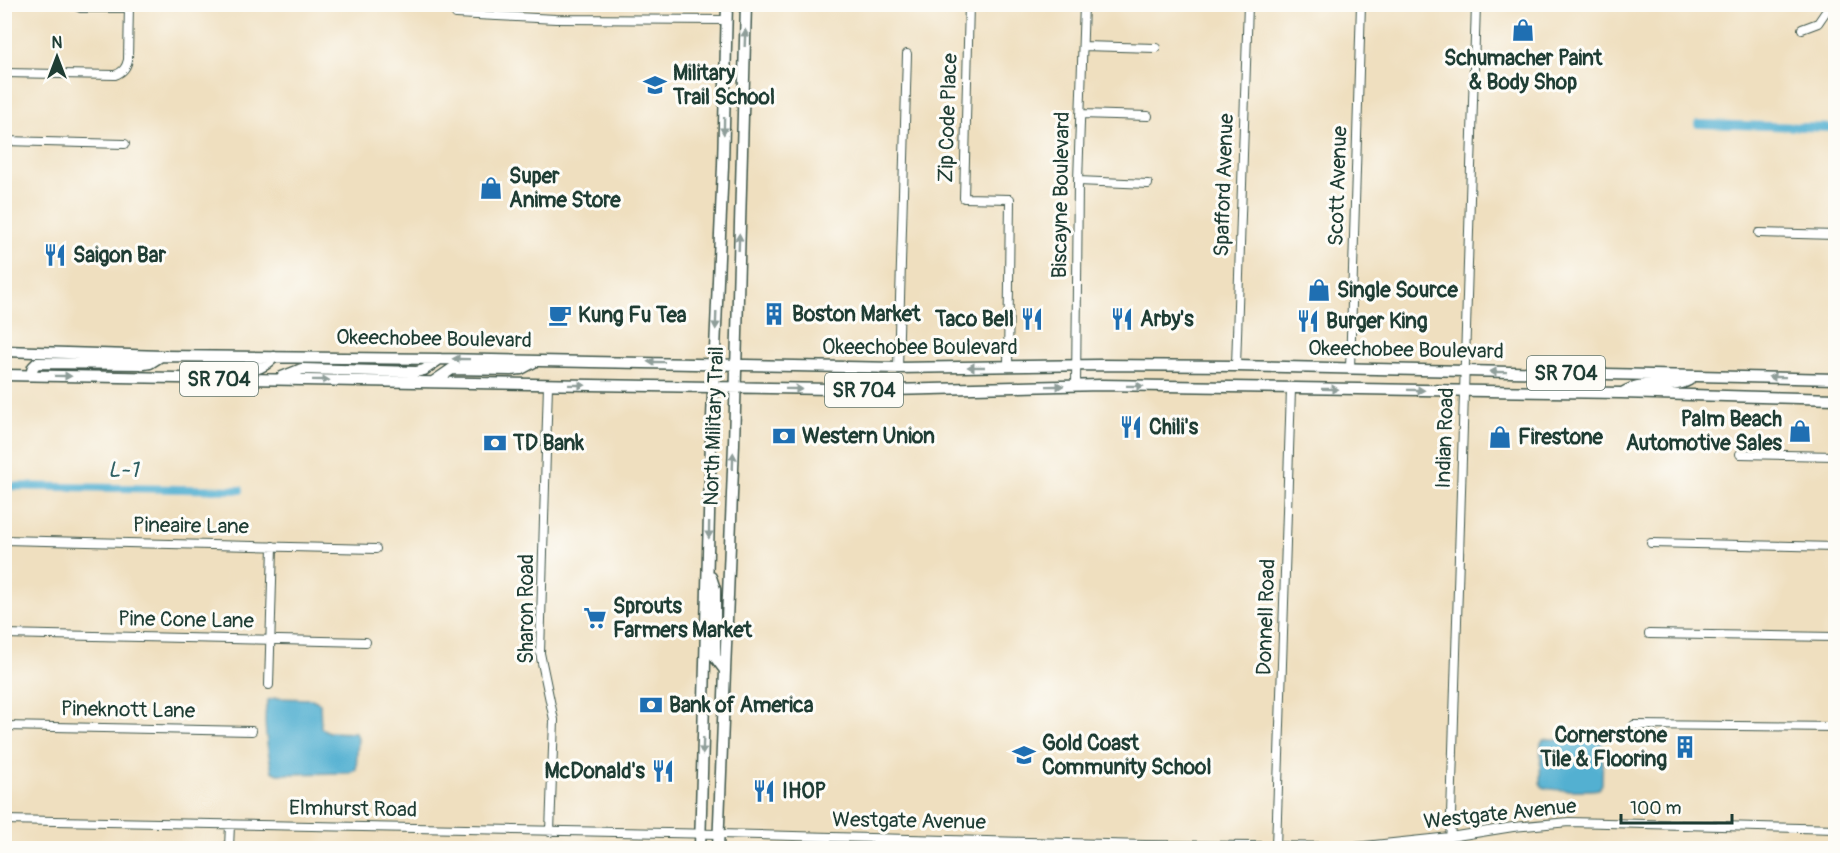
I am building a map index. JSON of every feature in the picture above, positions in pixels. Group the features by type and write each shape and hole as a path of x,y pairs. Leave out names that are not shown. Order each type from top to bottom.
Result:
{"main road":[{"name":"North Military Trail","path":"700,849 727,4"},
{"name":"North Military Trail","path":"718,849 736,363 746,4"},
{"path":"725,49 736,55 744,69"},
{"name":"Okeechobee Boulevard","path":"4,351 162,356 736,363 898,368 1076,365 1236,366 1836,379"},
{"path":"31,375 33,367 38,363 144,364 162,356"},
{"path":"172,378 260,369 274,357"},
{"path":"276,380 302,369 416,372 440,359"},
{"path":"433,382 452,369 521,369 537,360"},
{"name":"Okeechobee Boulevard","path":"4,375 891,390 1076,386 1291,388 1836,399"},
{"path":"1621,393 1638,386 1683,383 1689,380 1690,376"},
{"path":"708,568 715,589 715,657 724,669"}],"street":[{"name":"Zip Code Place","path":"969,4 964,198 1010,199 1008,367"},
{"name":"Biscayne Boulevard","path":"1076,386 1078,181 1084,4"},
{"name":"Spafford Avenue","path":"1236,366 1248,4"},
{"name":"Scott Avenue","path":"1350,369 1361,4"},
{"name":"Indian Road","path":"1450,849 1476,4"},
{"path":"1802,29 1818,23 1831,4"},
{"path":"4,73 115,75 124,70 127,66 129,6 81,8 71,5"},
{"path":"456,14 556,20 726,20"},
{"path":"1083,46 1155,48"},
{"name":"Zip Code Place","path":"898,368 907,54"},
{"path":"1080,114 1148,116"},
{"path":"4,141 126,144"},
{"path":"1078,181 1148,184"},
{"path":"1759,233 1836,235"},
{"name":"Sharon Road","path":"548,385 540,653 554,720 550,832"},
{"name":"Donnell Road","path":"1276,847 1291,388"},
{"path":"1740,454 1836,456"},
{"name":"Pineaire Lane","path":"4,540 376,549"},
{"path":"1651,543 1836,547"},
{"path":"269,685 273,546"},
{"name":"Pine Cone Lane","path":"4,634 366,642"},
{"path":"1649,634 1836,637"},
{"path":"1634,725 1836,727"},
{"name":"Pineknott Lane","path":"4,726 252,730"},
{"name":"Elmhurst Road","path":"4,820 700,834"},
{"name":"Westgate Avenue","path":"700,834 1145,845 1355,847 1569,822 1836,829"},
{"path":"229,849 230,824"}],"water":[{"path":"275,698 312,699 320,703 321,728 329,732 356,733 358,738 356,770 349,773 278,774 272,771 265,716 268,700"},
{"path":"1547,739 1594,740 1603,744 1602,784 1599,789 1561,790 1542,786 1540,783 1541,743"}],"waterway":[{"path":"1698,124 1836,128"},
{"name":"L-1","path":"4,486 240,490"}],"place":[{"name":"Schumacher Paint & Body Shop","path":"1523,30"},
{"name":"Military Trail School","path":"655,85"},
{"name":"Super Anime Store","path":"491,188"},
{"name":"Saigon Bar","path":"55,255"},
{"name":"Single Source","path":"1319,290"},
{"name":"Boston Market","path":"774,314"},
{"name":"Kung Fu Tea","path":"560,315"},
{"name":"Taco Bell","path":"1032,319"},
{"name":"Arby's","path":"1122,319"},
{"name":"Burger King","path":"1308,321"},
{"name":"Chili's","path":"1131,427"},
{"name":"Palm Beach Automotive Sales","path":"1800,431"},
{"name":"Western Union","path":"784,436"},
{"name":"Firestone","path":"1500,437"},
{"name":"TD Bank","path":"495,443"},
{"name":"Sprouts Farmers Market","path":"595,618"},
{"name":"Bank of America","path":"651,705"},
{"name":"Cornerstone Tile & Flooring","path":"1685,747"},
{"name":"Gold Coast Community School","path":"1024,755"},
{"name":"McDonald's","path":"663,771"},
{"name":"IHOP","path":"764,791"}]}
